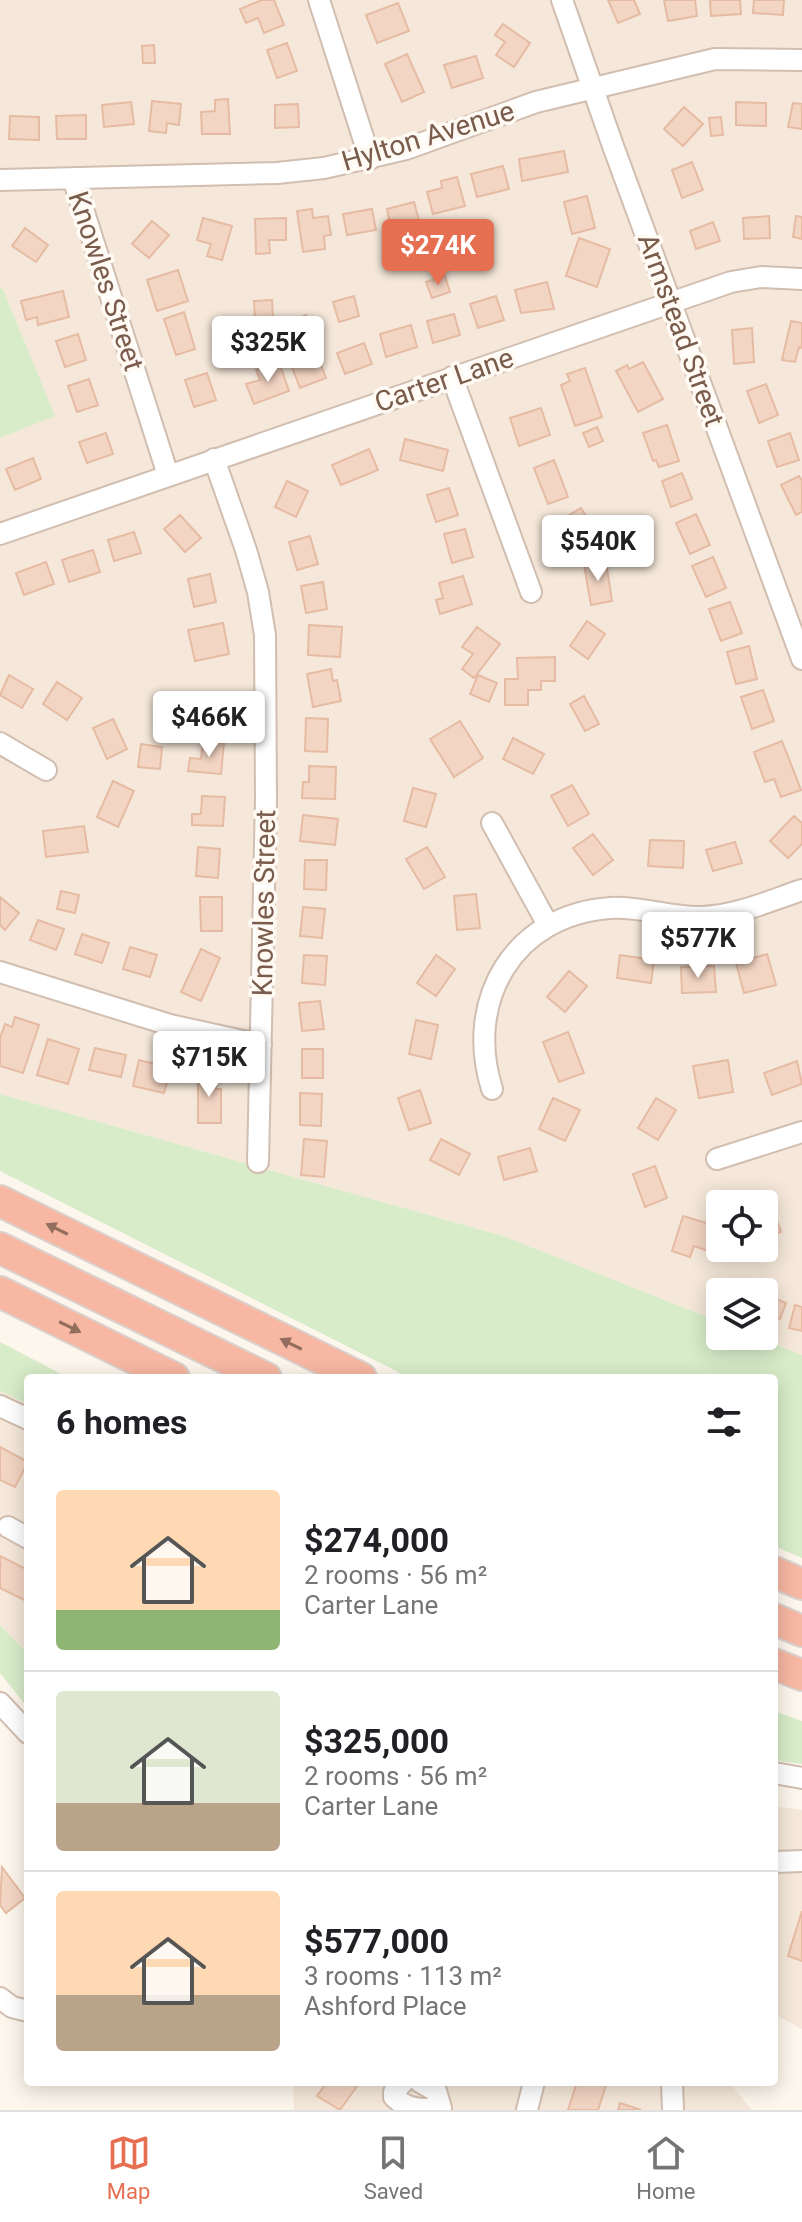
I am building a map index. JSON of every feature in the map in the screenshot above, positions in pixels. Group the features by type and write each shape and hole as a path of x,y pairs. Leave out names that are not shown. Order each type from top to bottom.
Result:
{"highway":[{"path":"0,1201 353,1374"},
{"path":"0,1248 258,1374"},
{"path":"0,1292 166,1374"},
{"path":"778,1574 802,1584"},
{"path":"778,1621 802,1631"},
{"path":"778,1666 802,1675"}],"street":[{"path":"319,0 370,159"},
{"name":"Armstead Street","path":"562,0 802,659"},
{"name":"Hylton Avenue","path":"0,180 277,173 324,168 406,149 536,102 715,59 802,60"},
{"name":"Knowles Street","path":"73,178 168,475"},
{"name":"Carter Lane","path":"0,534 731,282 761,277 802,279"},
{"path":"452,377 531,592"},
{"name":"Knowles Street","path":"214,459 246,550 258,592 265,635 266,798 258,1162"},
{"path":"0,743 46,770"},
{"path":"492,823 548,925"},
{"path":"492,1089 484,1056 484,1032 491,996 517,950 548,925 584,912 611,908 638,908 674,916 728,914 802,890"},
{"path":"0,972 170,1025 261,1045"},
{"path":"717,1159 802,1132"},
{"path":"0,1406 24,1417"},
{"path":"8,1527 24,1536"},
{"path":"0,1703 24,1729"},
{"path":"778,1774 802,1778"},
{"path":"778,1862 802,1861"},
{"path":"0,1998 12,2007 24,2010"},
{"path":"399,2086 394,2097 402,2105 414,2109 444,2109 436,2091 427,2086"},
{"path":"527,2110 533,2086"},
{"path":"672,2086 673,2110"}],"shaded area":[{"path":"0,0 802,0 802,1355 778,1345 778,1278 706,1278 706,1316 503,1236 0,1094 0,438 54,415 3,289 0,289"},
{"path":"0,1391 24,1402 24,1650 0,1625"},
{"path":"778,1807 802,1810 802,2029 778,2016"},
{"path":"294,2086 732,2086 752,2110 294,2110"}],"green space":[{"path":"0,289 3,289 55,416 0,438"},
{"path":"0,1094 503,1236 706,1316 706,1350 778,1350 778,1345 802,1355 802,1558 778,1548 778,1374 402,1374 0,1171"},
{"path":"0,1342 61,1374 24,1374 24,1402 0,1391"},
{"path":"0,1625 24,1650 24,1703 0,1673"},
{"path":"778,1712 802,1721 802,1764 778,1761"}],"building":[{"path":"262,0 274,0 284,25 264,33 258,18 246,23 240,9"},
{"path":"608,0 634,0 640,14 618,23"},
{"path":"664,0 695,0 697,16 668,21"},
{"path":"710,0 740,0 741,14 711,16"},
{"path":"754,0 784,0 783,15 753,13"},
{"path":"398,3 409,31 377,43 366,15"},
{"path":"503,24 530,43 514,67 496,55 505,42 495,35"},
{"path":"287,43 297,71 277,78 267,50"},
{"path":"154,45 155,63 143,63 142,46"},
{"path":"407,54 424,92 402,102 385,64"},
{"path":"476,56 483,78 452,88 444,65"},
{"path":"228,99 230,134 202,134 201,112 215,111 215,100"},
{"path":"152,101 181,104 179,125 167,123 166,133 149,131"},
{"path":"131,102 134,124 104,127 102,105"},
{"path":"736,102 766,103 766,126 736,125"},
{"path":"793,103 802,104 802,129 788,127"},
{"path":"298,104 299,127 275,128 275,105"},
{"path":"684,107 703,124 683,146 664,129"},
{"path":"86,115 86,139 57,139 56,116"},
{"path":"10,116 39,117 39,140 9,139"},
{"path":"721,117 723,135 711,136 709,118"},
{"path":"564,151 568,172 522,181 519,159"},
{"path":"692,162 703,190 682,198 672,170"},
{"path":"503,166 509,189 477,197 471,174"},
{"path":"457,177 465,206 433,214 427,192 442,188 441,181"},
{"path":"587,196 595,228 572,234 564,202"},
{"path":"414,202 420,224 392,231 387,209"},
{"path":"312,209 313,218 328,216 331,235 324,236 325,249 303,252 297,211"},
{"path":"372,209 376,230 347,235 343,214"},
{"path":"769,216 770,238 744,239 743,218"},
{"path":"796,216 802,217 802,239 793,237"},
{"path":"203,218 232,226 222,260 207,256 211,244 197,240"},
{"path":"286,218 286,240 269,240 270,253 256,254 255,219"},
{"path":"152,221 169,235 149,258 132,244"},
{"path":"713,222 720,241 696,249 690,231"},
{"path":"25,228 48,245 36,262 12,246"},
{"path":"579,238 610,249 597,287 566,276"},
{"path":"178,270 188,301 157,311 147,280"},
{"path":"445,276 450,292 432,298 426,282"},
{"path":"547,282 554,309 521,313 515,290"},
{"path":"63,291 69,317 38,325 37,317 26,320 21,301"},
{"path":"354,296 359,316 339,322 333,302"},
{"path":"496,296 504,320 478,328 470,304"},
{"path":"272,300 273,320 255,321 254,301"},
{"path":"184,312 195,349 176,355 164,319"},
{"path":"454,314 460,335 433,343 427,321"},
{"path":"306,315 313,334 293,342 286,323"},
{"path":"791,321 802,323 802,348 799,347 795,362 782,360"},
{"path":"411,325 417,347 386,357 380,334"},
{"path":"752,328 754,362 734,364 732,330"},
{"path":"78,334 86,360 65,367 56,341"},
{"path":"364,343 372,364 345,374 337,353"},
{"path":"318,357 326,378 300,388 292,367"},
{"path":"279,362 289,391 254,404 246,384 260,380 256,370"},
{"path":"643,362 663,399 638,412 616,371"},
{"path":"585,368 602,417 575,426 561,385 570,381 567,374"},
{"path":"207,373 216,400 194,407 185,380"},
{"path":"89,379 98,405 77,412 68,386"},
{"path":"766,384 778,415 759,423 747,391"},
{"path":"541,408 550,435 519,446 510,418"},
{"path":"667,425 679,461 659,467 656,460 653,461 643,433"},
{"path":"597,427 603,441 589,447 583,433"},
{"path":"106,433 113,454 87,463 79,442"},
{"path":"790,433 799,460 777,467 768,441"},
{"path":"405,439 448,450 443,471 400,460"},
{"path":"369,449 378,470 341,485 332,465"},
{"path":"33,458 41,479 15,490 6,469"},
{"path":"554,460 568,497 548,504 534,468"},
{"path":"682,473 692,499 671,507 662,481"},
{"path":"799,476 802,481 802,512 796,515 781,485"},
{"path":"287,481 308,491 296,517 275,507"},
{"path":"449,488 458,515 436,522 427,495"},
{"path":"581,508 604,546 583,558 561,520"},
{"path":"696,514 710,545 690,554 676,523"},
{"path":"180,515 201,538 185,552 164,529"},
{"path":"465,529 473,557 452,563 444,534"},
{"path":"134,532 141,553 114,561 108,540"},
{"path":"310,536 318,564 297,570 289,542"},
{"path":"93,550 100,572 69,582 62,560"},
{"path":"713,557 726,588 706,597 692,566"},
{"path":"46,562 54,584 24,595 16,573"},
{"path":"606,562 612,601 591,605 584,565"},
{"path":"210,574 216,602 194,607 188,579"},
{"path":"463,576 472,604 440,614 436,600 443,598 439,583"},
{"path":"323,582 327,609 306,613 301,586"},
{"path":"730,602 742,633 721,641 709,609"},
{"path":"587,621 605,634 588,659 570,646"},
{"path":"223,623 229,654 195,661 188,630"},
{"path":"309,625 342,627 340,657 308,655"},
{"path":"477,627 500,644 474,678 462,669 473,654 462,647"},
{"path":"749,646 757,679 736,684 727,652"},
{"path":"555,657 555,681 541,681 541,690 528,690 528,705 505,705 505,679 518,679 517,658"},
{"path":"331,669 333,681 337,680 341,701 313,707 307,674"},
{"path":"9,675 33,689 22,708 0,695"},
{"path":"478,675 497,683 489,702 470,694"},
{"path":"57,682 82,698 67,720 43,704"},
{"path":"763,690 774,721 752,729 741,697"},
{"path":"191,696 226,696 225,724 191,723"},
{"path":"584,696 599,724 585,731 570,704"},
{"path":"306,718 328,719 327,752 305,751"},
{"path":"113,719 127,749 107,759 93,728"},
{"path":"460,721 483,758 454,777 430,739"},
{"path":"513,738 544,754 533,774 503,759"},
{"path":"203,741 224,743 221,774 188,771 190,758 201,759"},
{"path":"782,741 801,790 781,797 774,779 765,782 754,752"},
{"path":"141,744 162,747 160,769 138,767"},
{"path":"309,766 336,767 335,799 302,798 303,782 309,782"},
{"path":"113,781 134,791 118,827 97,817"},
{"path":"572,785 589,814 568,826 551,796"},
{"path":"413,788 436,794 426,827 404,821"},
{"path":"202,796 225,797 223,826 192,825 192,814 201,814"},
{"path":"303,815 338,819 335,845 300,841"},
{"path":"794,816 802,823 802,844 788,858 770,841"},
{"path":"84,826 88,852 46,857 43,831"},
{"path":"593,834 613,860 593,875 573,848"},
{"path":"650,840 684,841 683,868 648,866"},
{"path":"735,842 742,863 713,871 706,850"},
{"path":"198,847 220,849 218,878 196,876"},
{"path":"427,847 445,877 424,889 406,859"},
{"path":"305,860 327,860 326,890 304,889"},
{"path":"61,891 79,895 75,913 57,909"},
{"path":"476,894 480,928 457,930 454,896"},
{"path":"0,897 19,913 5,930 0,925"},
{"path":"200,897 222,897 222,931 201,931"},
{"path":"303,907 325,909 322,938 300,936"},
{"path":"38,920 64,929 56,950 30,940"},
{"path":"82,934 109,943 102,963 75,954"},
{"path":"130,947 157,955 150,977 123,969"},
{"path":"201,949 220,958 201,1001 181,992"},
{"path":"767,954 776,985 744,993 736,963"},
{"path":"304,955 327,956 325,985 302,983"},
{"path":"436,955 455,969 436,996 417,983"},
{"path":"620,955 654,960 651,983 617,978"},
{"path":"714,966 716,992 682,993 681,967"},
{"path":"569,971 587,986 565,1012 547,997"},
{"path":"320,1001 324,1029 302,1031 299,1003"},
{"path":"15,1017 39,1025 23,1073 0,1066 0,1038 5,1024 12,1027"},
{"path":"416,1020 438,1025 431,1059 409,1054"},
{"path":"568,1032 584,1073 559,1082 543,1042"},
{"path":"48,1039 79,1049 68,1084 37,1075"},
{"path":"95,1048 126,1055 121,1077 89,1070"},
{"path":"302,1049 323,1049 323,1078 302,1078"},
{"path":"139,1060 171,1068 164,1093 133,1086"},
{"path":"728,1060 733,1092 699,1098 693,1066"},
{"path":"797,1061 802,1084 772,1095 764,1073"},
{"path":"198,1072 216,1072 216,1089 221,1089 221,1123 198,1123"},
{"path":"420,1090 431,1123 409,1130 398,1098"},
{"path":"300,1093 322,1094 321,1126 300,1125"},
{"path":"553,1098 580,1110 565,1141 539,1129"},
{"path":"656,1098 676,1110 658,1140 638,1128"},
{"path":"304,1139 327,1141 324,1177 301,1175"},
{"path":"441,1139 470,1154 459,1175 430,1160"},
{"path":"530,1148 537,1171 504,1180 498,1157"},
{"path":"655,1166 667,1198 645,1207 633,1174"},
{"path":"683,1216 706,1223 706,1250 694,1246 690,1257 672,1251"},
{"path":"778,1300 786,1303 778,1318"},
{"path":"795,1305 802,1307 802,1331 789,1328"},
{"path":"0,1447 24,1460 24,1470 15,1487 0,1480"},
{"path":"0,1556 24,1568 24,1600 0,1588"},
{"path":"2,1867 24,1899 6,1913 0,1905"},
{"path":"802,1911 802,1961 788,1956"},
{"path":"324,2086 357,2086 340,2110 317,2096"},
{"path":"576,2086 606,2086 598,2110 568,2110"},
{"path":"620,2103 641,2110 618,2110"}]}
